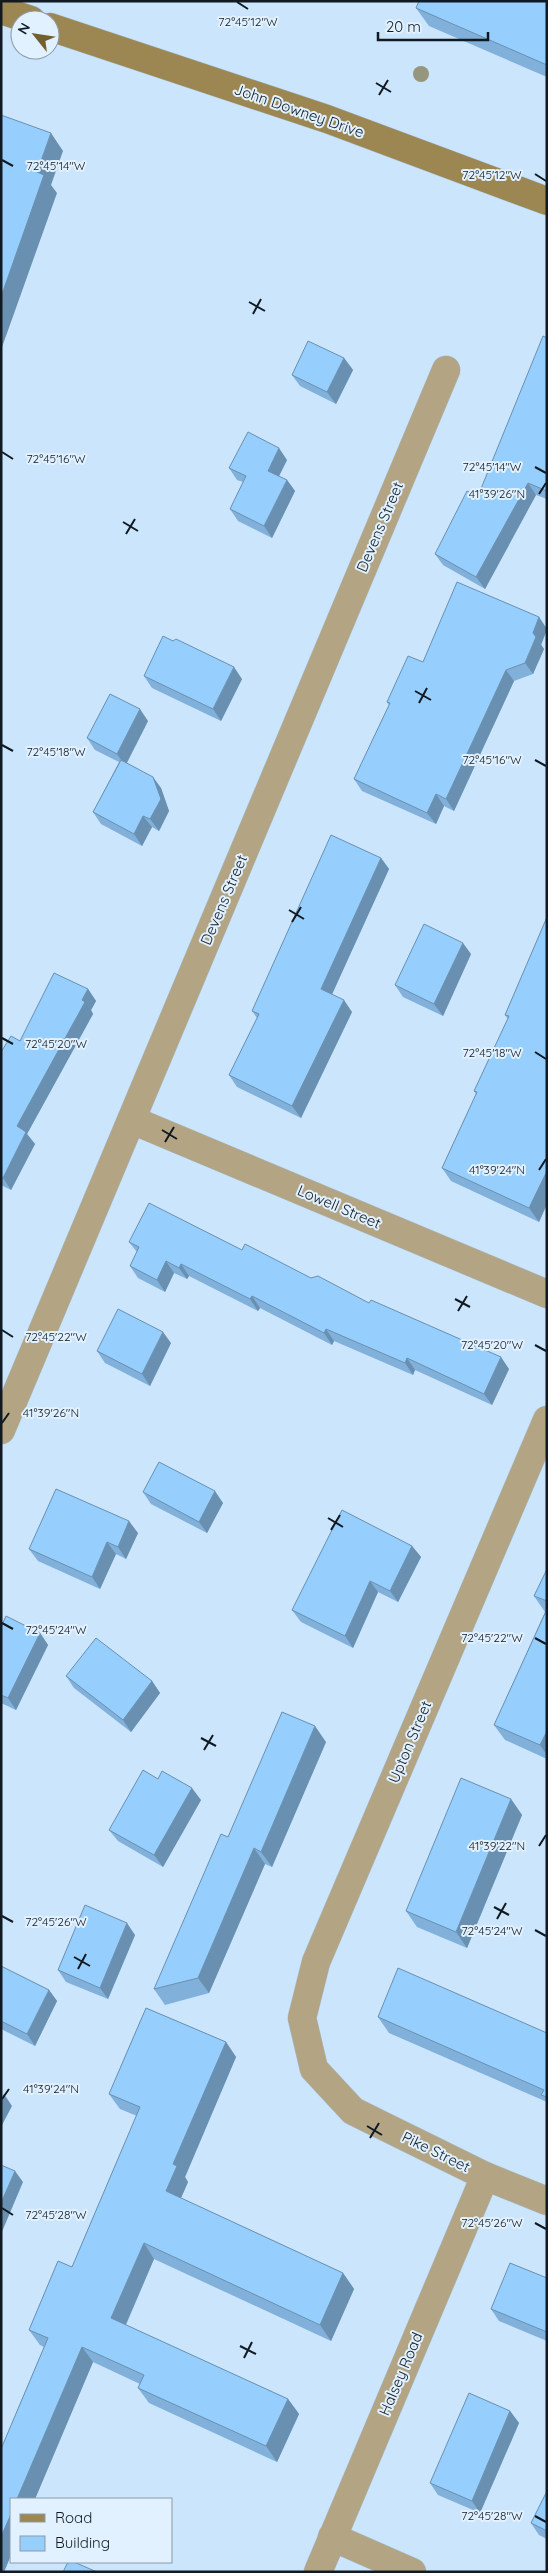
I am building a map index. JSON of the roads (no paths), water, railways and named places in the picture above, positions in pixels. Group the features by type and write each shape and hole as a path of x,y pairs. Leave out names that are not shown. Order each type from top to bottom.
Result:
{"street":[{"name":"John Downey Drive","path":"60,29 327,118 547,201"},
{"name":"Devens Street","path":"1,1430 446,370"},
{"name":"Lowell Street","path":"132,1120 547,1294"},
{"name":"Upton Street","path":"314,2069 302,2018 316,1962 547,1420"},
{"name":"Pike Street","path":"314,2069 353,2112 485,2176 547,2201"},
{"name":"Halsey Road","path":"318,2572 485,2176"},
{"path":"332,2537 412,2572"}]}
